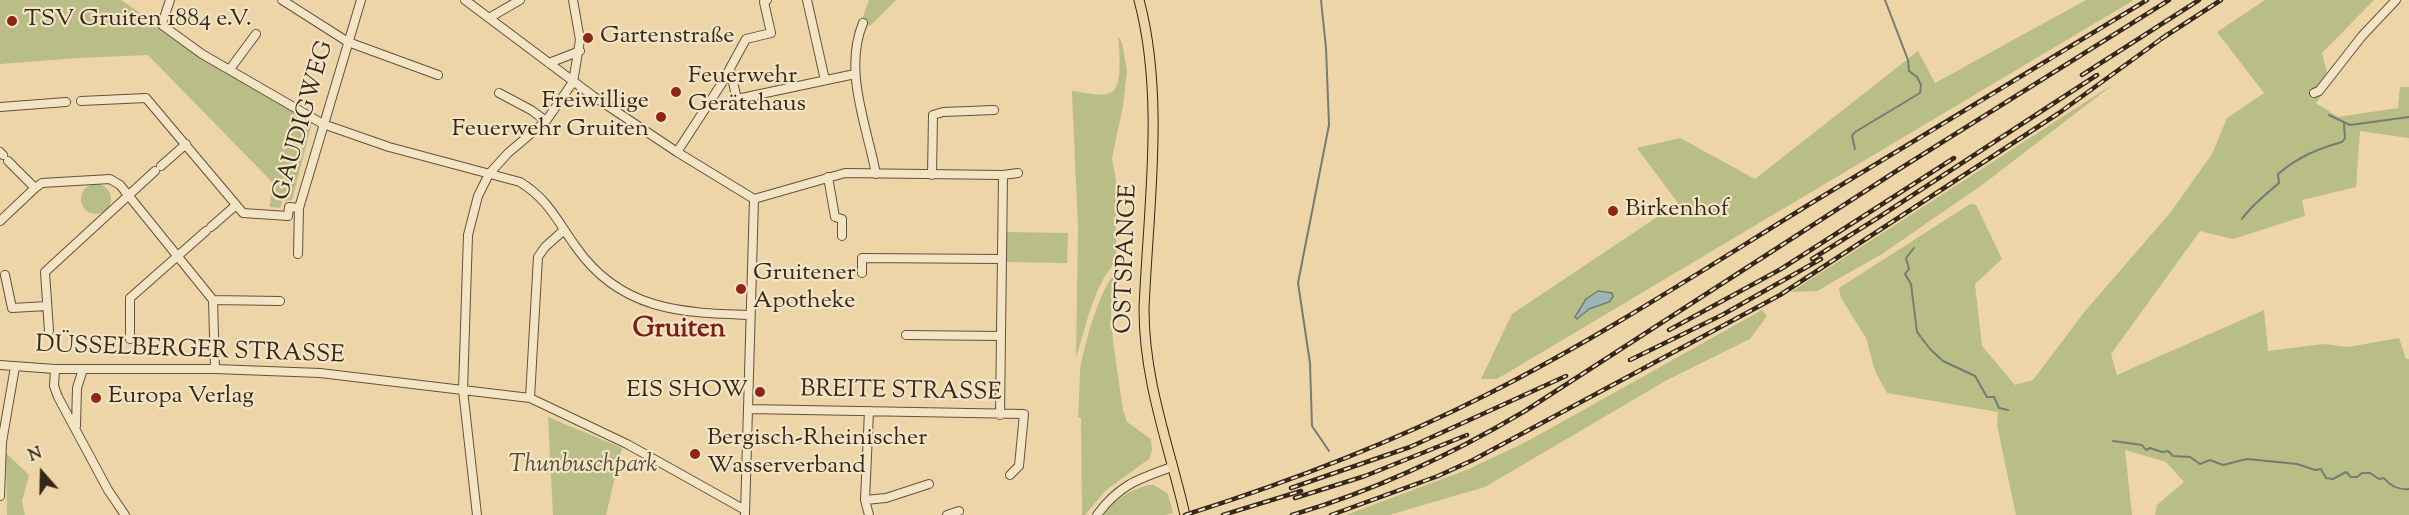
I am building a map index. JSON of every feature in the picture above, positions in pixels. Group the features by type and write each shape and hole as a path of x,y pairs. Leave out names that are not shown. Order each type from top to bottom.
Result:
{"main road":[{"name":"OSTSPANGE","path":"1139,0 1146,31 1153,97 1144,309 1145,344 1150,380 1185,515"}],"street":[{"path":"170,0 162,23 202,54 323,124 389,147 520,182 537,192 552,209 588,263 603,277 637,299 668,309 694,313 750,315"},
{"path":"282,0 348,42 438,75"},
{"name":"GAUDIGWEG","path":"298,254 299,208 361,0"},
{"path":"465,0 573,82 677,152 754,199 845,173 1003,176 1018,173"},
{"path":"489,18 520,0"},
{"path":"477,515 463,390 468,235 477,196 489,174 508,153 546,121 573,82 580,51 580,40 573,0"},
{"path":"677,152 730,70 746,39 771,33 764,2 767,0"},
{"path":"807,0 825,80"},
{"path":"2314,93 2319,91 2361,36 2396,0"},
{"path":"863,23 856,42 856,88 876,174"},
{"path":"230,69 256,34"},
{"path":"549,63 580,51"},
{"path":"730,70 737,99 855,74"},
{"path":"499,93 546,121"},
{"path":"81,101 146,98 243,213 298,217"},
{"path":"0,107 66,102"},
{"path":"932,175 933,116 944,112 994,110"},
{"path":"49,331 45,272 186,144"},
{"path":"4,156 35,188"},
{"path":"1000,414 1003,176"},
{"path":"828,177 835,217 842,219 842,236"},
{"path":"0,221 42,183 110,179 120,185 213,300 215,369"},
{"path":"745,512 754,199"},
{"path":"130,339 130,298 235,206"},
{"path":"288,216 289,207 299,208"},
{"path":"530,398 538,257 545,247 564,230"},
{"path":"861,273 862,258 1002,259"},
{"path":"5,275 12,308 47,306"},
{"path":"213,300 280,301"},
{"path":"906,335 1001,336"},
{"name":"DÜSSELBERGER STRASSE","path":"0,365 55,369 215,369 320,373 530,398 636,449 745,512"},
{"path":"0,496 2,442 15,367"},
{"path":"55,369 56,393 108,490 125,515"},
{"path":"76,428 76,394 83,369"},
{"name":"BREITE STRASSE","path":"748,409 1024,414 1019,466 1010,475"},
{"path":"868,411 865,500 869,515"},
{"path":"1097,515 1116,492 1127,484 1172,467"},
{"path":"865,500 886,498 929,484"},
{"path":"947,515 959,511"}],"green space":[{"path":"0,0 121,0 162,28 313,119 292,200 282,201 280,208 270,207 272,182 148,55 0,64"},
{"path":"869,0 896,0 870,26 861,22"},
{"path":"2086,0 2134,0 1497,379 1481,379 1512,314 1678,203 1637,148 1680,138 1755,179 1918,51 1935,83"},
{"path":"2265,0 2374,0 2322,53 2330,84 2316,103 2338,117 2398,108 2400,87 2409,87 2409,138 2360,131 2356,187 2302,200 2305,216 2233,239 2200,231 2111,354 2117,375 2264,310 2268,351 2323,344 2348,347 2399,338 2406,359 2409,359 2409,515 2155,515 2157,505 2184,482 2166,462 2125,450 2132,515 2016,515 1997,425 1998,412 1887,393 1875,371 1866,338 1841,298 1839,288 1970,204 1976,205 2002,259 1975,284 1982,346 2015,385 2033,380 2086,310 2170,213 2212,154 2227,118 2264,93 2217,32"},
{"path":"1118,36 1122,43 1127,71 1123,106 1112,158 1116,180 1116,262 1108,271 1096,294 1076,357 1078,229 1072,91 1101,95 1114,90 1120,68"},
{"path":"2115,83 1982,185 1882,254 1817,291 1791,292"},
{"path":"96,184 107,188 111,199 107,210 96,214 85,210 81,199 85,188"},
{"path":"1006,232 1068,233 1067,263 1006,262"},
{"path":"1115,274 1111,314 1123,410 1127,422 1151,439 1152,450 1149,459 1106,490 1085,515 1082,515 1081,418 1078,417 1081,364 1098,305"},
{"path":"1762,310 1767,316 1750,339 1667,380 1485,487 1389,515 1346,515 1469,469 1526,442"},
{"name":"Thunbuschpark","path":"548,417 622,448 606,515 553,515"},
{"path":"6,453 29,475 22,501 25,515 7,515"},
{"path":"1148,485 1154,485 1168,494 1173,513 1104,515 1123,496"}],"water":[{"path":"1598,291 1612,293 1613,297 1609,302 1589,309 1577,319 1575,317 1586,299"}],"waterway":[{"path":"1321,0 1326,48 1329,125 1298,283 1310,363 1312,426 1329,451"},
{"path":"1855,149 1852,136 1855,132 1920,93 1921,85 1917,77 1909,71 1908,60 1885,0"},
{"path":"2329,115 2350,125 2409,117"},
{"path":"2242,219 2279,183 2278,174 2285,168 2308,154 2342,142 2345,138 2344,123"},
{"path":"1914,248 1906,258 1909,269 1905,274 1911,284 1917,332 1943,361 1975,376 1987,397 1994,397 1999,408 2008,410"},
{"path":"2113,441 2142,445 2146,450 2150,448 2162,452 2168,451 2173,456 2190,457 2200,464 2210,460 2223,465 2247,459 2297,464 2315,470 2321,469 2326,478 2333,479 2346,472 2351,477 2370,473 2379,479 2384,478 2395,487 2409,489"}],"railway":[{"path":"1185,515 1376,446 1529,373 1654,300 2147,0"},
{"path":"1292,515 1353,495 1412,470 1525,411 1901,168 2169,0"},
{"path":"2082,75 2199,0"},
{"path":"2161,39 2221,0"},
{"path":"1331,515 1438,476 1473,460 1780,295 2059,113 2168,34"},
{"path":"1812,259 2097,75"},
{"path":"1669,330 1781,269 1954,158"},
{"path":"1630,360 1722,315 1821,259"},
{"path":"1291,488 1410,447 1566,376"},
{"path":"1295,498 1365,476 1467,435"},
{"path":"1223,515 1301,491"}],"place":[{"name":"TSV Gruiten 1884 e.V.","path":"12,21"},
{"name":"Gartenstraße","path":"588,38"},
{"name":"Feuerwehr Gerätehaus","path":"676,92"},
{"name":"Freiwillige Feuerwehr Gruiten","path":"661,117"},
{"name":"Birkenhof","path":"1613,211"},
{"name":"Gruitener Apotheke","path":"741,289"},
{"name":"EIS SHOW","path":"760,392"},
{"name":"Europa Verlag","path":"96,398"},
{"name":"Bergisch-Rheinischer Wasserverband","path":"695,454"}],"district":[{"name":"Gruiten","path":"679,331"}]}
